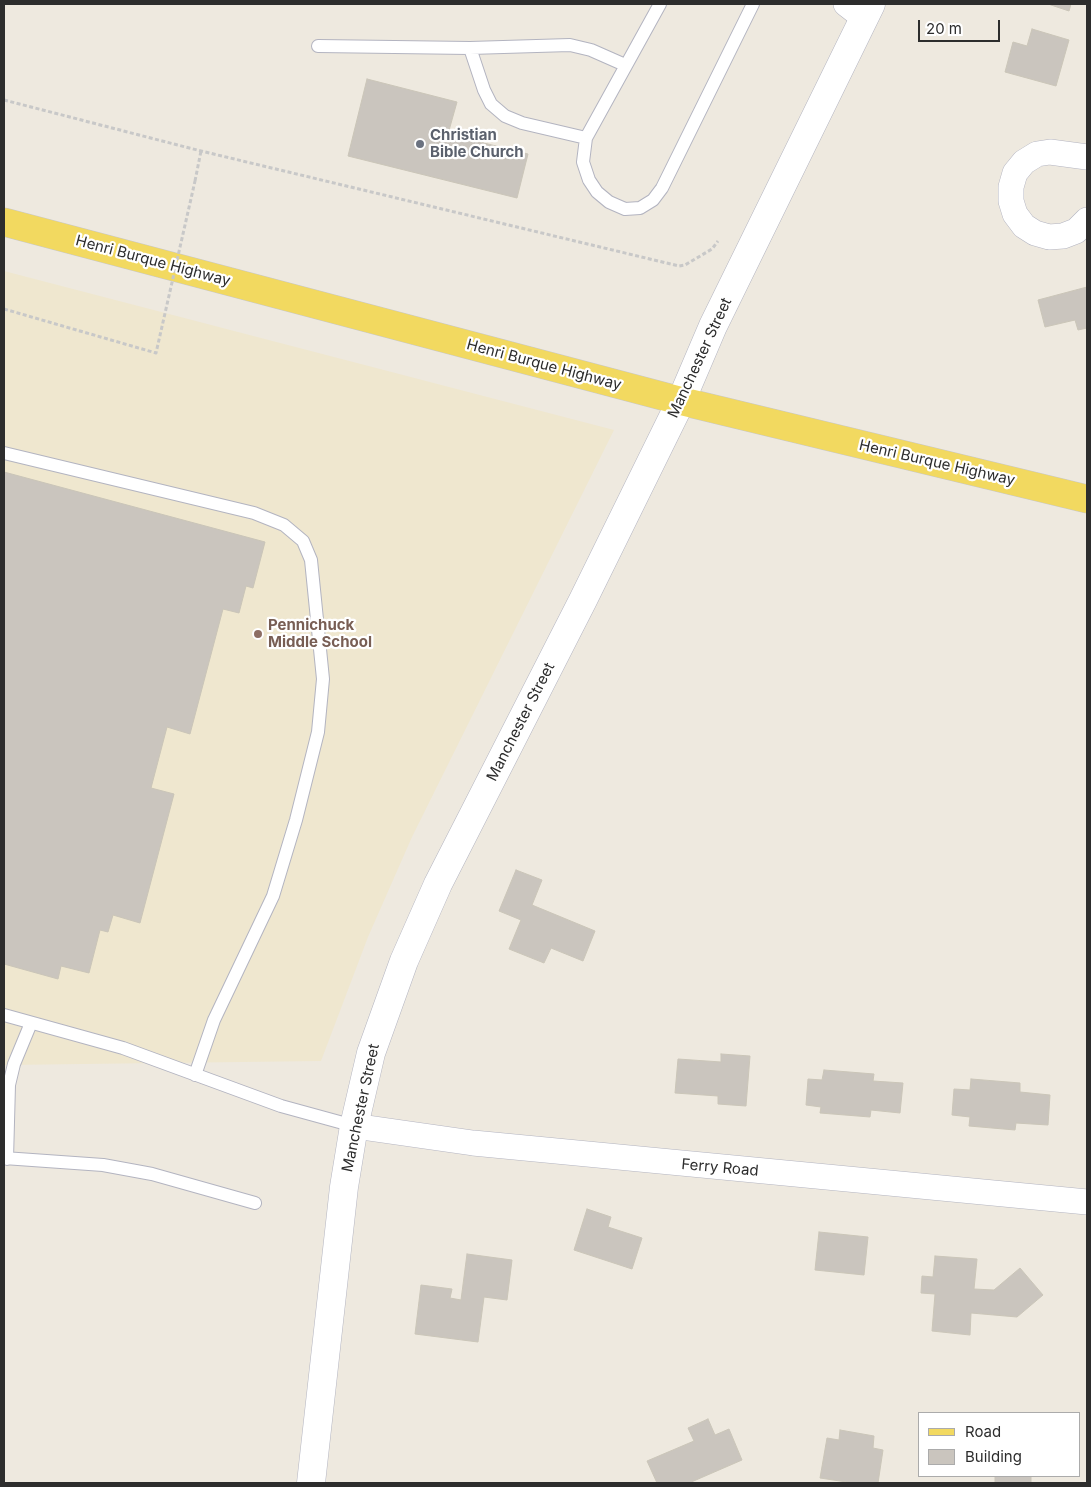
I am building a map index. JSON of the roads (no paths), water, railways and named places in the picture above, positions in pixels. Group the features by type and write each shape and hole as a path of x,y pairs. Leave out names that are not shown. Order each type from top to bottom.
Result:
{"main road":[{"name":"Henri Burque Highway","path":"4,222 681,401 1087,499"}],"street":[{"name":"Manchester Street","path":"311,1483 344,1186 354,1126 362,1086 377,1034 404,961 438,884 583,600 681,401 713,326 861,8"},
{"path":"1087,157 1050,152 1037,154 1024,162 1015,173 1010,187 1011,201 1015,214 1024,226 1035,233 1049,237 1063,236 1076,231 1087,220"},
{"name":"Ferry Road","path":"354,1126 501,1146 1087,1202"}],"lane":[{"path":"660,4 586,138 583,162 589,180 597,192 609,202 625,208 640,208 653,200 662,188 753,4"},
{"path":"318,46 470,48 570,45 591,50 625,65"},
{"path":"470,48 484,90 491,104 505,116 522,123 586,138"},
{"path":"4,453 254,513 284,525 303,541 311,560 323,679 318,732 296,820 273,896 214,1020 195,1074"},
{"path":"4,1015 122,1048 281,1106 354,1126"},
{"path":"31,1023 6,1085 6,1158 103,1165 152,1174 254,1203"}],"place":[{"name":"Christian Bible Church","path":"420,144"},
{"name":"Pennichuck Middle School","path":"258,634"}]}
